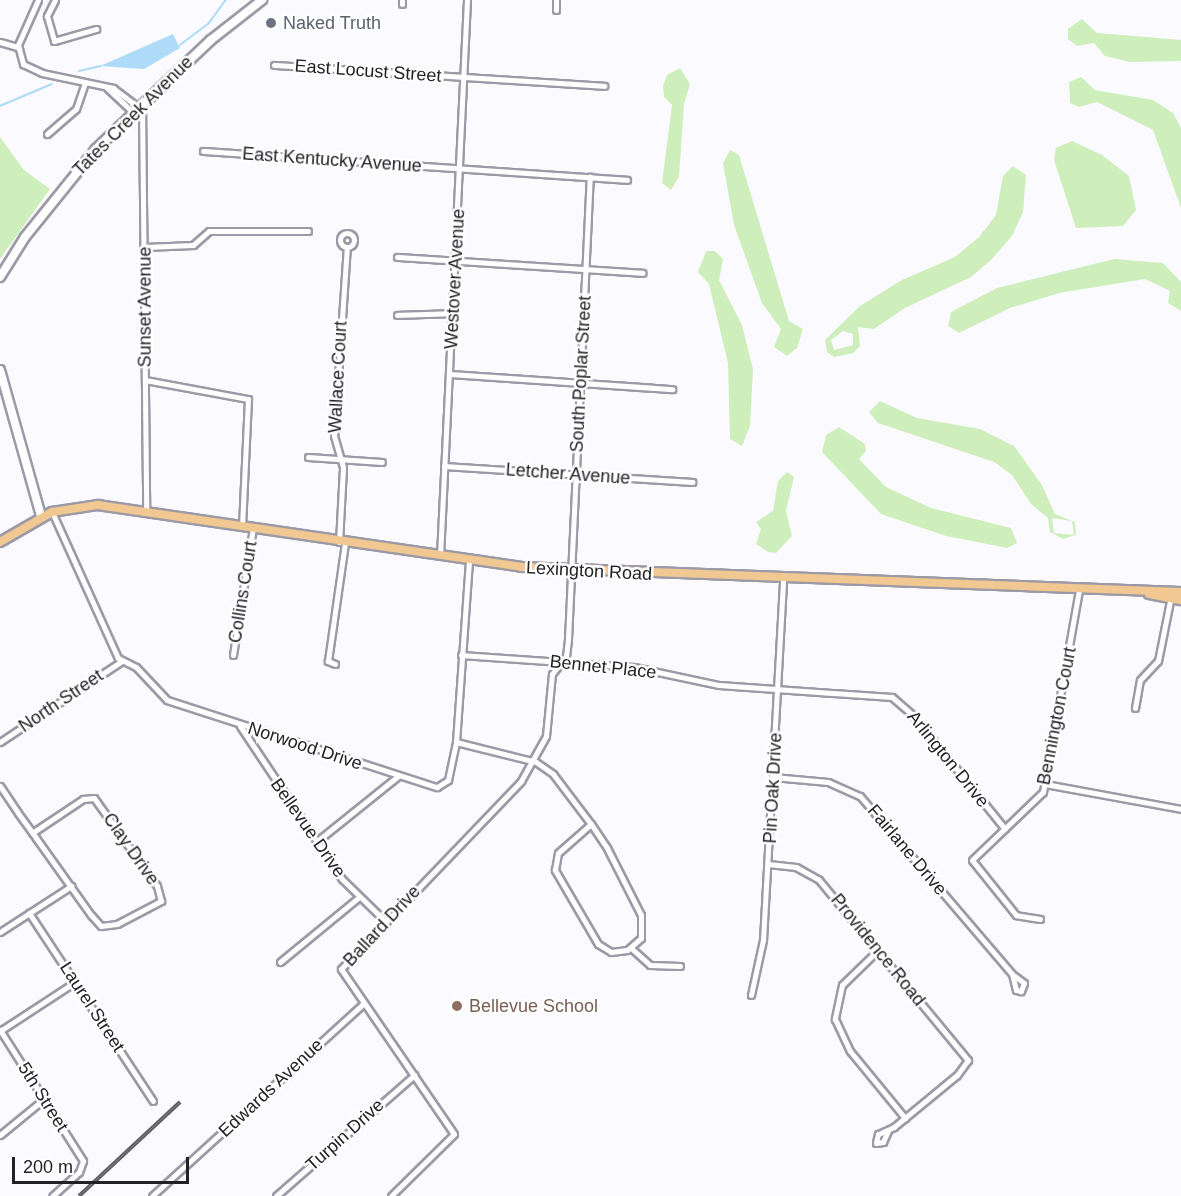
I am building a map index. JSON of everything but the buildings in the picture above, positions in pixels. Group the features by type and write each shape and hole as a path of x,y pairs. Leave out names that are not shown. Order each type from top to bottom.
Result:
{"main road":[{"name":"Tates Creek Avenue","path":"0,277 63,188 138,107 262,0"},
{"path":"0,370 41,516"},
{"name":"Lexington Road","path":"0,542 41,516 52,512 98,505 469,562 572,570 1143,592 1174,594 1181,600"}],"street":[{"path":"55,0 47,16 54,40 96,29"},
{"name":"Westover Avenue","path":"439,558 454,313 467,0"},
{"path":"556,0 556,10"},
{"path":"50,9 37,2 18,47 19,57 30,69 121,92 138,107"},
{"path":"0,42 18,47"},
{"name":"East Locust Street","path":"274,65 604,86"},
{"path":"47,134 76,109 85,83"},
{"name":"Sunset Avenue","path":"138,107 145,247 146,512"},
{"name":"East Kentucky Avenue","path":"203,151 627,180"},
{"name":"South Poplar Street","path":"561,662 567,653 572,570 590,177"},
{"path":"145,247 193,245 209,231 308,231"},
{"name":"Wallace Court","path":"334,664 328,661 328,654 342,543 342,460 334,436 347,247"},
{"path":"397,257 642,273"},
{"path":"397,315 454,313"},
{"path":"450,374 672,389"},
{"path":"145,381 248,399 242,527"},
{"path":"308,457 382,462"},
{"name":"Letcher Avenue","path":"444,466 692,482"},
{"path":"52,512 122,661"},
{"name":"Collins Court","path":"233,655 253,528"},
{"name":"Norwood Drive","path":"122,661 136,667 173,704 398,776 444,785 456,742 469,562"},
{"name":"Pin Oak Drive","path":"751,995 763,940 783,579"},
{"name":"Bennington Court","path":"1040,919 1016,915 972,863 976,853 1037,801 1045,784 1079,589"},
{"path":"1135,708 1140,680 1158,661 1174,594"},
{"name":"Bennet Place","path":"461,655 634,667 719,685 778,688"},
{"name":"North Street","path":"0,742 122,661"},
{"name":"Ballard Drive","path":"391,1196 454,1134 341,969 461,847 486,813 521,781 546,736 552,674 561,662"},
{"name":"Arlington Drive","path":"778,688 880,694 898,700 1005,829"},
{"name":"Bellevue Drive","path":"240,726 316,842 358,898 386,922"},
{"path":"456,742 532,761 553,774 591,824 643,920 641,938 631,948 615,952 600,946 555,870 558,853 591,824"},
{"path":"316,842 398,776"},
{"name":"Fairlane Drive","path":"773,777 828,782 860,796 1012,974"},
{"path":"1045,784 1181,809"},
{"name":"Clay Drive","path":"0,786 32,833 98,923 106,927 153,908 162,898 94,798 83,799 32,833"},
{"name":"Providence Road","path":"768,864 796,867 819,880 968,1064 905,1118"},
{"path":"0,932 71,886"},
{"path":"280,962 358,898"},
{"name":"Laurel Street","path":"29,913 153,1101"},
{"path":"631,948 650,965 680,966"},
{"path":"878,950 842,985 835,1019 850,1051 905,1118 888,1131"},
{"path":"0,1031 75,982"},
{"name":"Edwards Avenue","path":"152,1196 363,1004"},
{"name":"5th Street","path":"0,1031 83,1165 52,1196"},
{"name":"Turpin Drive","path":"276,1196 414,1075"},
{"path":"0,1135 44,1099"}],"green space":[{"path":"1082,19 1097,33 1181,40 1181,61 1130,62 1105,56 1094,43 1077,46 1068,39 1068,29"},
{"path":"680,68 690,84 684,104 679,177 671,190 662,183 672,105 664,97 663,86 667,75"},
{"path":"1081,77 1095,90 1153,100 1173,113 1181,128 1181,208 1153,130 1097,102 1079,107 1070,103 1069,82"},
{"path":"0,137 24,170 50,189 0,259"},
{"path":"1072,141 1102,155 1129,176 1136,210 1123,226 1076,228 1054,160 1056,148"},
{"path":"730,150 739,155 789,321 803,329 797,348 787,356 774,347 781,329 762,303 734,225 723,163"},
{"path":"1013,166 1026,175 1023,212 1012,236 991,260 971,277 905,308 874,329 858,327 860,346 853,353 834,357 827,352 825,340 860,306 902,280 955,257 979,237 996,215 1003,176","holes":["843,331 853,334 853,345 834,350 831,340"]},
{"path":"706,251 715,251 723,259 719,280 742,325 753,369 750,426 742,446 730,439 728,363 709,284 698,272"},
{"path":"1114,259 1163,263 1181,282 1181,311 1168,303 1170,291 1145,279 1059,293 1010,308 959,333 948,326 951,312 997,288"},
{"path":"880,401 917,418 980,429 1014,446 1042,485 1055,514 1075,522 1076,535 1063,539 1050,532 1048,518 1031,504 1012,475 994,462 878,423 869,412","holes":["1052,518 1072,521 1074,535 1054,533"]},
{"path":"839,427 865,444 866,451 859,459 886,487 931,508 1011,528 1017,543 1007,548 946,536 881,514 822,452 826,435"},
{"path":"787,472 794,477 786,511 792,536 776,553 768,552 756,544 761,529 756,522 773,511 778,481"}],"water":[{"path":"173,34 180,48 144,69 100,66"}],"waterway":[{"path":"180,45 209,23 226,0"},
{"path":"79,71 100,66"},
{"path":"0,106 52,84"}],"railway":[{"path":"79,1196 180,1102"}],"place":[{"name":"Naked Truth","path":"271,23"},
{"name":"Bellevue School","path":"457,1006"}]}
